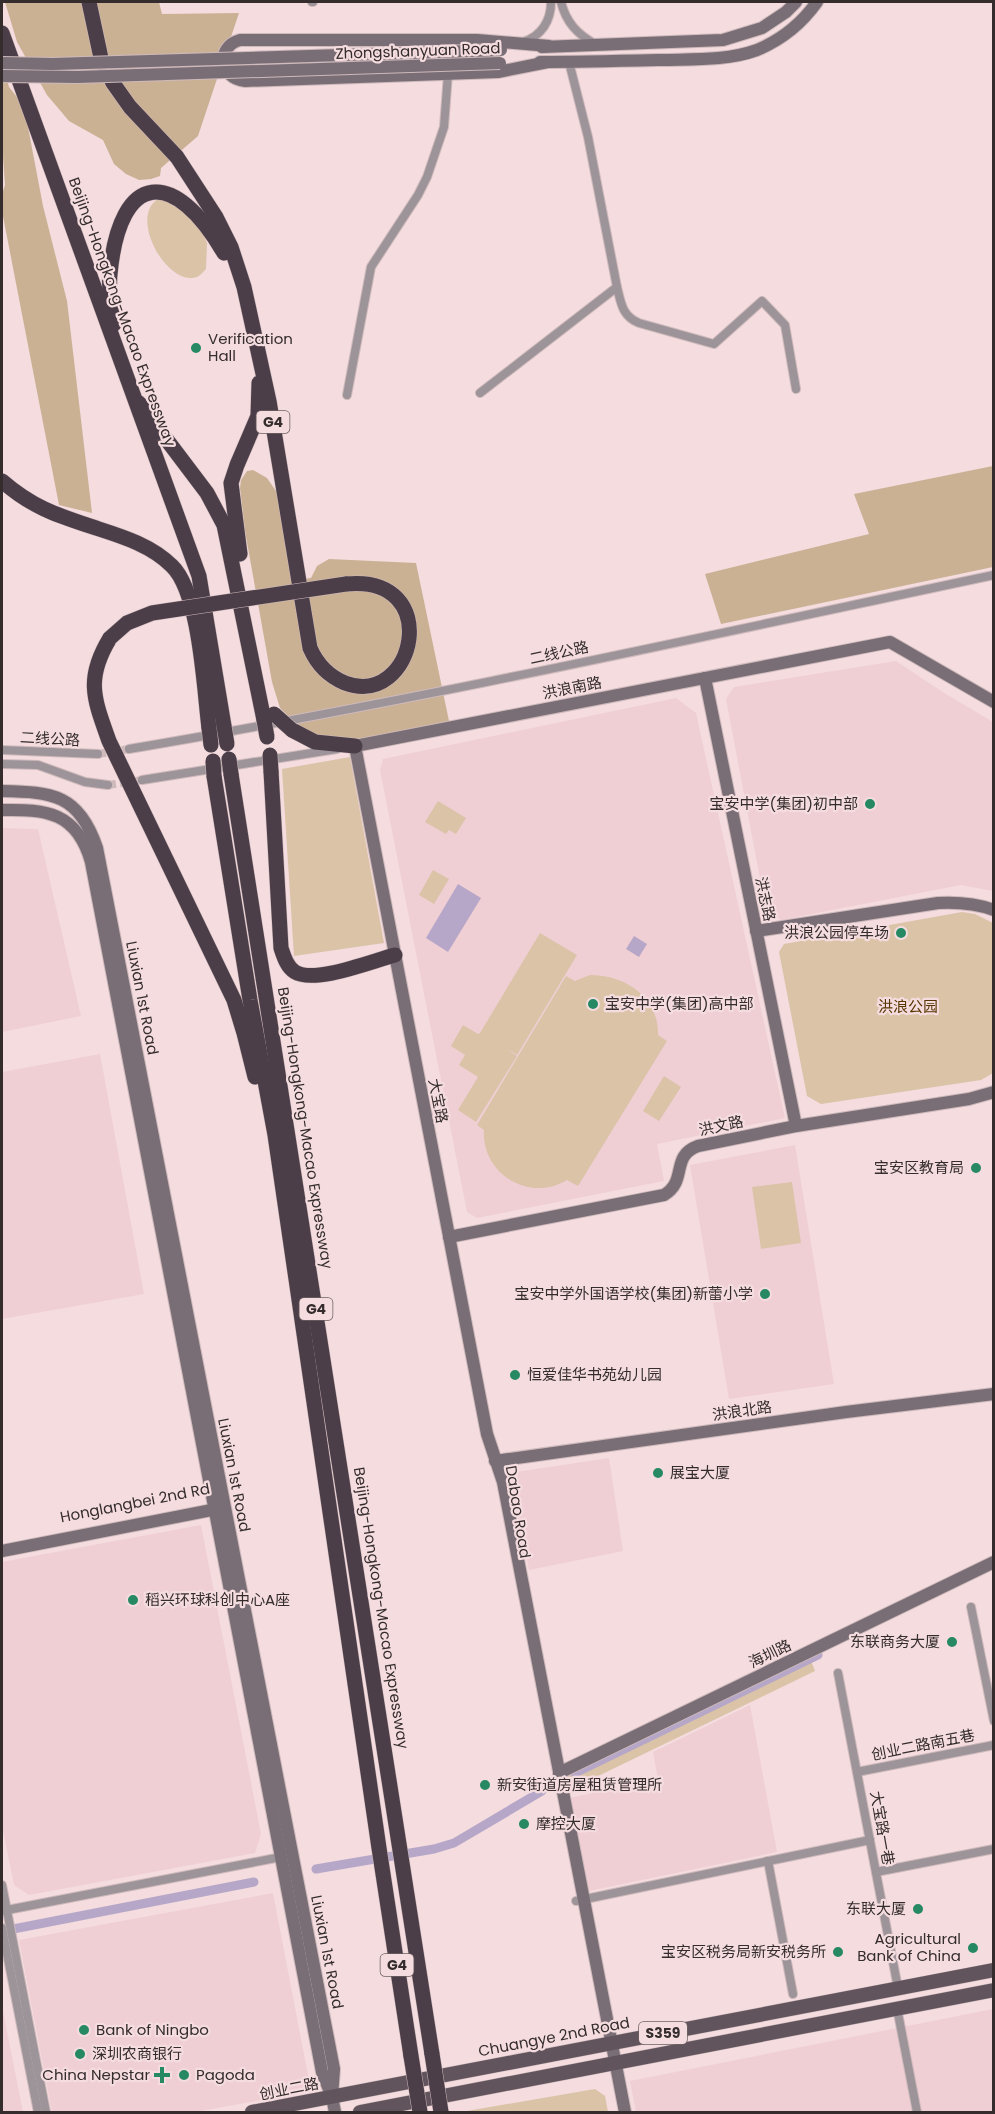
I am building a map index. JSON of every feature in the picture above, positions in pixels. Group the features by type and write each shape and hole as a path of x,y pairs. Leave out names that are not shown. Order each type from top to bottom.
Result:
{"highway":[{"name":"Beijing-Hongkong-Macao Expressway","path":"89,2 101,58 113,83 130,107 168,146 181,163 216,217 231,247 244,288 261,361 269,401 308,642 318,662 332,676 350,684 371,684 389,675 404,658 410,643 409,621 401,604 386,590 367,584 346,584 152,613 127,623 110,638 97,660 94,673 98,712 109,741 234,1000 282,1193"},
{"name":"Beijing-Hongkong-Macao Expressway","path":"2,33 199,576 216,727 213,761 250,1000 275,1135 420,2112"},
{"path":"122,368 110,296 110,274 114,248 121,225 132,203 143,194 166,193 188,204 206,224 224,253 234,284 259,397"},
{"path":"261,361 258,416 233,474 231,491 264,694 268,705 267,737 270,755 281,948 285,961 294,972 307,976 395,956"},
{"path":"129,387 207,493 224,525 269,717 315,742 355,746"},
{"name":"G4","path":"2,481 17,495 49,513 126,538 153,552 173,567 181,578 195,621 216,727"},
{"name":"Beijing-Hongkong-Macao Expressway","path":"216,727 229,759 441,2112"}],"main road":[{"name":"Zhongshanyuan Road","path":"2,76 78,77 500,56 549,46 705,41 738,37 750,33 772,22 796,2"},
{"name":"Zhongshanyuan Road","path":"2,63 61,64 500,56 548,62 702,59 746,53 767,45 788,32 807,15 817,2"},
{"path":"548,62 498,72 240,80 227,72 223,58 227,48 240,40 468,40 549,46"},
{"name":"洪浪南路","path":"355,746 890,642 993,702"},
{"name":"洪志路","path":"705,678 796,1126"},
{"name":"大宝路","path":"355,746 487,1434 495,1461"},
{"path":"2,791 42,792 59,797 68,803 90,829 95,861"},
{"path":"2,810 44,811 60,818 81,838 95,861"},
{"name":"Liuxian 1st Road","path":"95,861 218,1506 334,2069 332,2097"},
{"path":"756,931 938,903 975,904 993,910"},
{"name":"洪文路","path":"449,1237 664,1195 676,1186 682,1158 691,1148 796,1126 969,1099 993,1092"},
{"name":"洪浪北路","path":"495,1461 822,1415 993,1394"},
{"name":"Dabao Road","path":"495,1461 503,1482 559,1773 580,1900"},
{"name":"Dabao Road","path":"495,1461 495,1482 612,2063 625,2112"},
{"name":"Liuxian 1st Road","path":"218,1506 220,1538 322,2072 335,2112"},
{"name":"Honglangbei 2nd Rd","path":"2,1551 186,1515 218,1506"},
{"name":"Honglangbei 2nd Rd","path":"2,1544 218,1506"},
{"path":"186,1515 206,1517 216,1527 220,1538"},
{"name":"海圳路","path":"559,1773 993,1562"},
{"name":"Chuangye 2nd Road","path":"332,2097 993,1970"},
{"name":"S359","path":"360,2112 993,1990"},
{"name":"Dabao Road","path":"612,2063 617,2112"},
{"name":"创业二路","path":"252,2112 332,2097"}],"street":[{"path":"519,43 529,40 544,28 549,19 551,2"},
{"path":"561,2 567,19 574,28 595,45"},
{"path":"569,62 588,137 617,287 624,311 634,321 714,344 762,301 785,325 796,389"},
{"path":"346,395 371,267 418,195 427,177 444,126 448,74"},
{"path":"480,393 617,287"},
{"name":"二线公路","path":"129,750 291,722 458,688 993,574"},
{"name":"洪浪南路","path":"142,780 355,746"},
{"name":"二线公路","path":"2,750 98,754"},
{"path":"2,764 38,765 93,784 108,785"},
{"path":"971,1607 991,1691 993,1720"},
{"name":"大宝路一巷","path":"838,1673 898,1988"},
{"name":"创业二路南五巷","path":"858,1772 993,1745"},
{"path":"580,1900 870,1840"},
{"path":"876,1872 993,1849"},
{"path":"4,1911 281,1857"},
{"path":"768,1861 793,1994"},
{"path":"2,1885 5,1927 46,2112"},
{"path":"8,1942 38,2112"},
{"path":"897,2008 917,2112"}],"shaded area":[{"path":"5,2 159,2 162,14 239,13 198,136 161,168 160,176 139,180 126,174 114,164 103,140 69,121 47,95 17,42"},
{"path":"2,62 9,87 24,106 43,206 67,301 92,513 59,505 2,211 2,194 5,185 2,142"},
{"path":"993,466 993,567 721,624 705,574 869,534 854,494"},
{"path":"253,470 267,478 278,494 296,580 311,578 317,566 329,559 416,563 449,721 353,743 314,737 298,726 280,708 272,682 245,531 240,488 241,480 247,471"},
{"name":"宝安中学(集团)初中部","path":"896,661 993,722 993,891 961,885 781,920 766,910 726,699 734,687"},
{"name":"宝安中学(集团)高中部","path":"676,698 696,713 785,1118 657,1144 664,1181 477,1218 467,1212 380,770 383,759"},
{"path":"2,828 38,829 81,1016 2,1032"},
{"path":"458,884 481,898 448,952 426,938"},
{"path":"634,936 647,944 639,957 626,949"},
{"path":"100,1054 144,1294 2,1319 2,1072"},
{"name":"宝安中学外国语学校(集团)新蕾小学","path":"795,1145 834,1384 729,1399 690,1165"},
{"path":"609,1458 623,1551 529,1570 511,1481 516,1472"},
{"path":"201,1525 261,1834 255,1853 29,1895 14,1885 2,1826 2,1562"},
{"path":"750,1705 777,1852 589,1891 569,1798 658,1779 653,1752"},
{"path":"273,1893 311,2091 195,2112 52,2112 19,1940"},
{"path":"2,2006 23,2112 2,2112"},
{"path":"993,2009 993,2112 636,2112 630,2081"}],"green space":[{"path":"160,198 195,218 207,243 206,269 198,277 190,278 179,275 169,267 152,243 148,230 148,217 151,206"},
{"path":"350,757 384,943 294,956 282,769"},
{"path":"438,801 466,818 456,834 449,830 446,834 425,822"},
{"path":"433,870 449,879 434,904 419,895"},
{"name":"洪浪公园","path":"962,912 975,914 993,923 993,1073 981,1080 821,1104 807,1096 779,952 784,944"},
{"path":"540,933 577,955 517,1055 505,1048 517,1056 476,1122 458,1110 478,1077 459,1065 465,1055 451,1046 463,1025 480,1033"},
{"path":"590,975 616,979 637,991 653,1010 658,1035 667,1041 578,1186 567,1180 553,1186 538,1188 524,1186 510,1180 490,1160 485,1146 484,1130 477,1125 566,976 575,981"},
{"path":"664,1076 681,1087 659,1121 643,1111"},
{"path":"792,1182 801,1243 761,1249 752,1187"},
{"path":"807,1650 815,1671 563,1793 559,1773"},
{"path":"595,2089 605,2096 608,2112 461,2112"}],"waterway":[{"path":"575,1773 818,1655"},
{"path":"316,1869 434,1849 454,1843 542,1791"},
{"path":"3,1931 254,1882"}],"tunnel":[{"path":"98,754 129,749"},
{"path":"108,785 142,780"}],"place":[{"name":"Verification Hall","path":"196,348"},
{"name":"宝安中学(集团)初中部","path":"870,804"},
{"name":"洪浪公园停车场","path":"901,933"},
{"name":"宝安中学(集团)高中部","path":"593,1004"},
{"name":"宝安区教育局","path":"976,1168"},
{"name":"宝安中学外国语学校(集团)新蕾小学","path":"765,1294"},
{"name":"恒爱佳华书苑幼儿园","path":"515,1375"},
{"name":"展宝大厦","path":"658,1473"},
{"name":"稻兴环球科创中心A座","path":"133,1600"},
{"name":"东联商务大厦","path":"952,1642"},
{"name":"新安街道房屋租赁管理所","path":"485,1785"},
{"name":"摩控大厦","path":"524,1824"},
{"name":"东联大厦","path":"918,1909"},
{"name":"Agricultural Bank of China","path":"973,1948"},
{"name":"宝安区税务局新安税务所","path":"838,1952"},
{"name":"Bank of Ningbo","path":"84,2030"},
{"name":"深圳农商银行","path":"80,2054"},
{"name":"China Nepstar","path":"162,2075"},
{"name":"Pagoda","path":"184,2075"}]}
